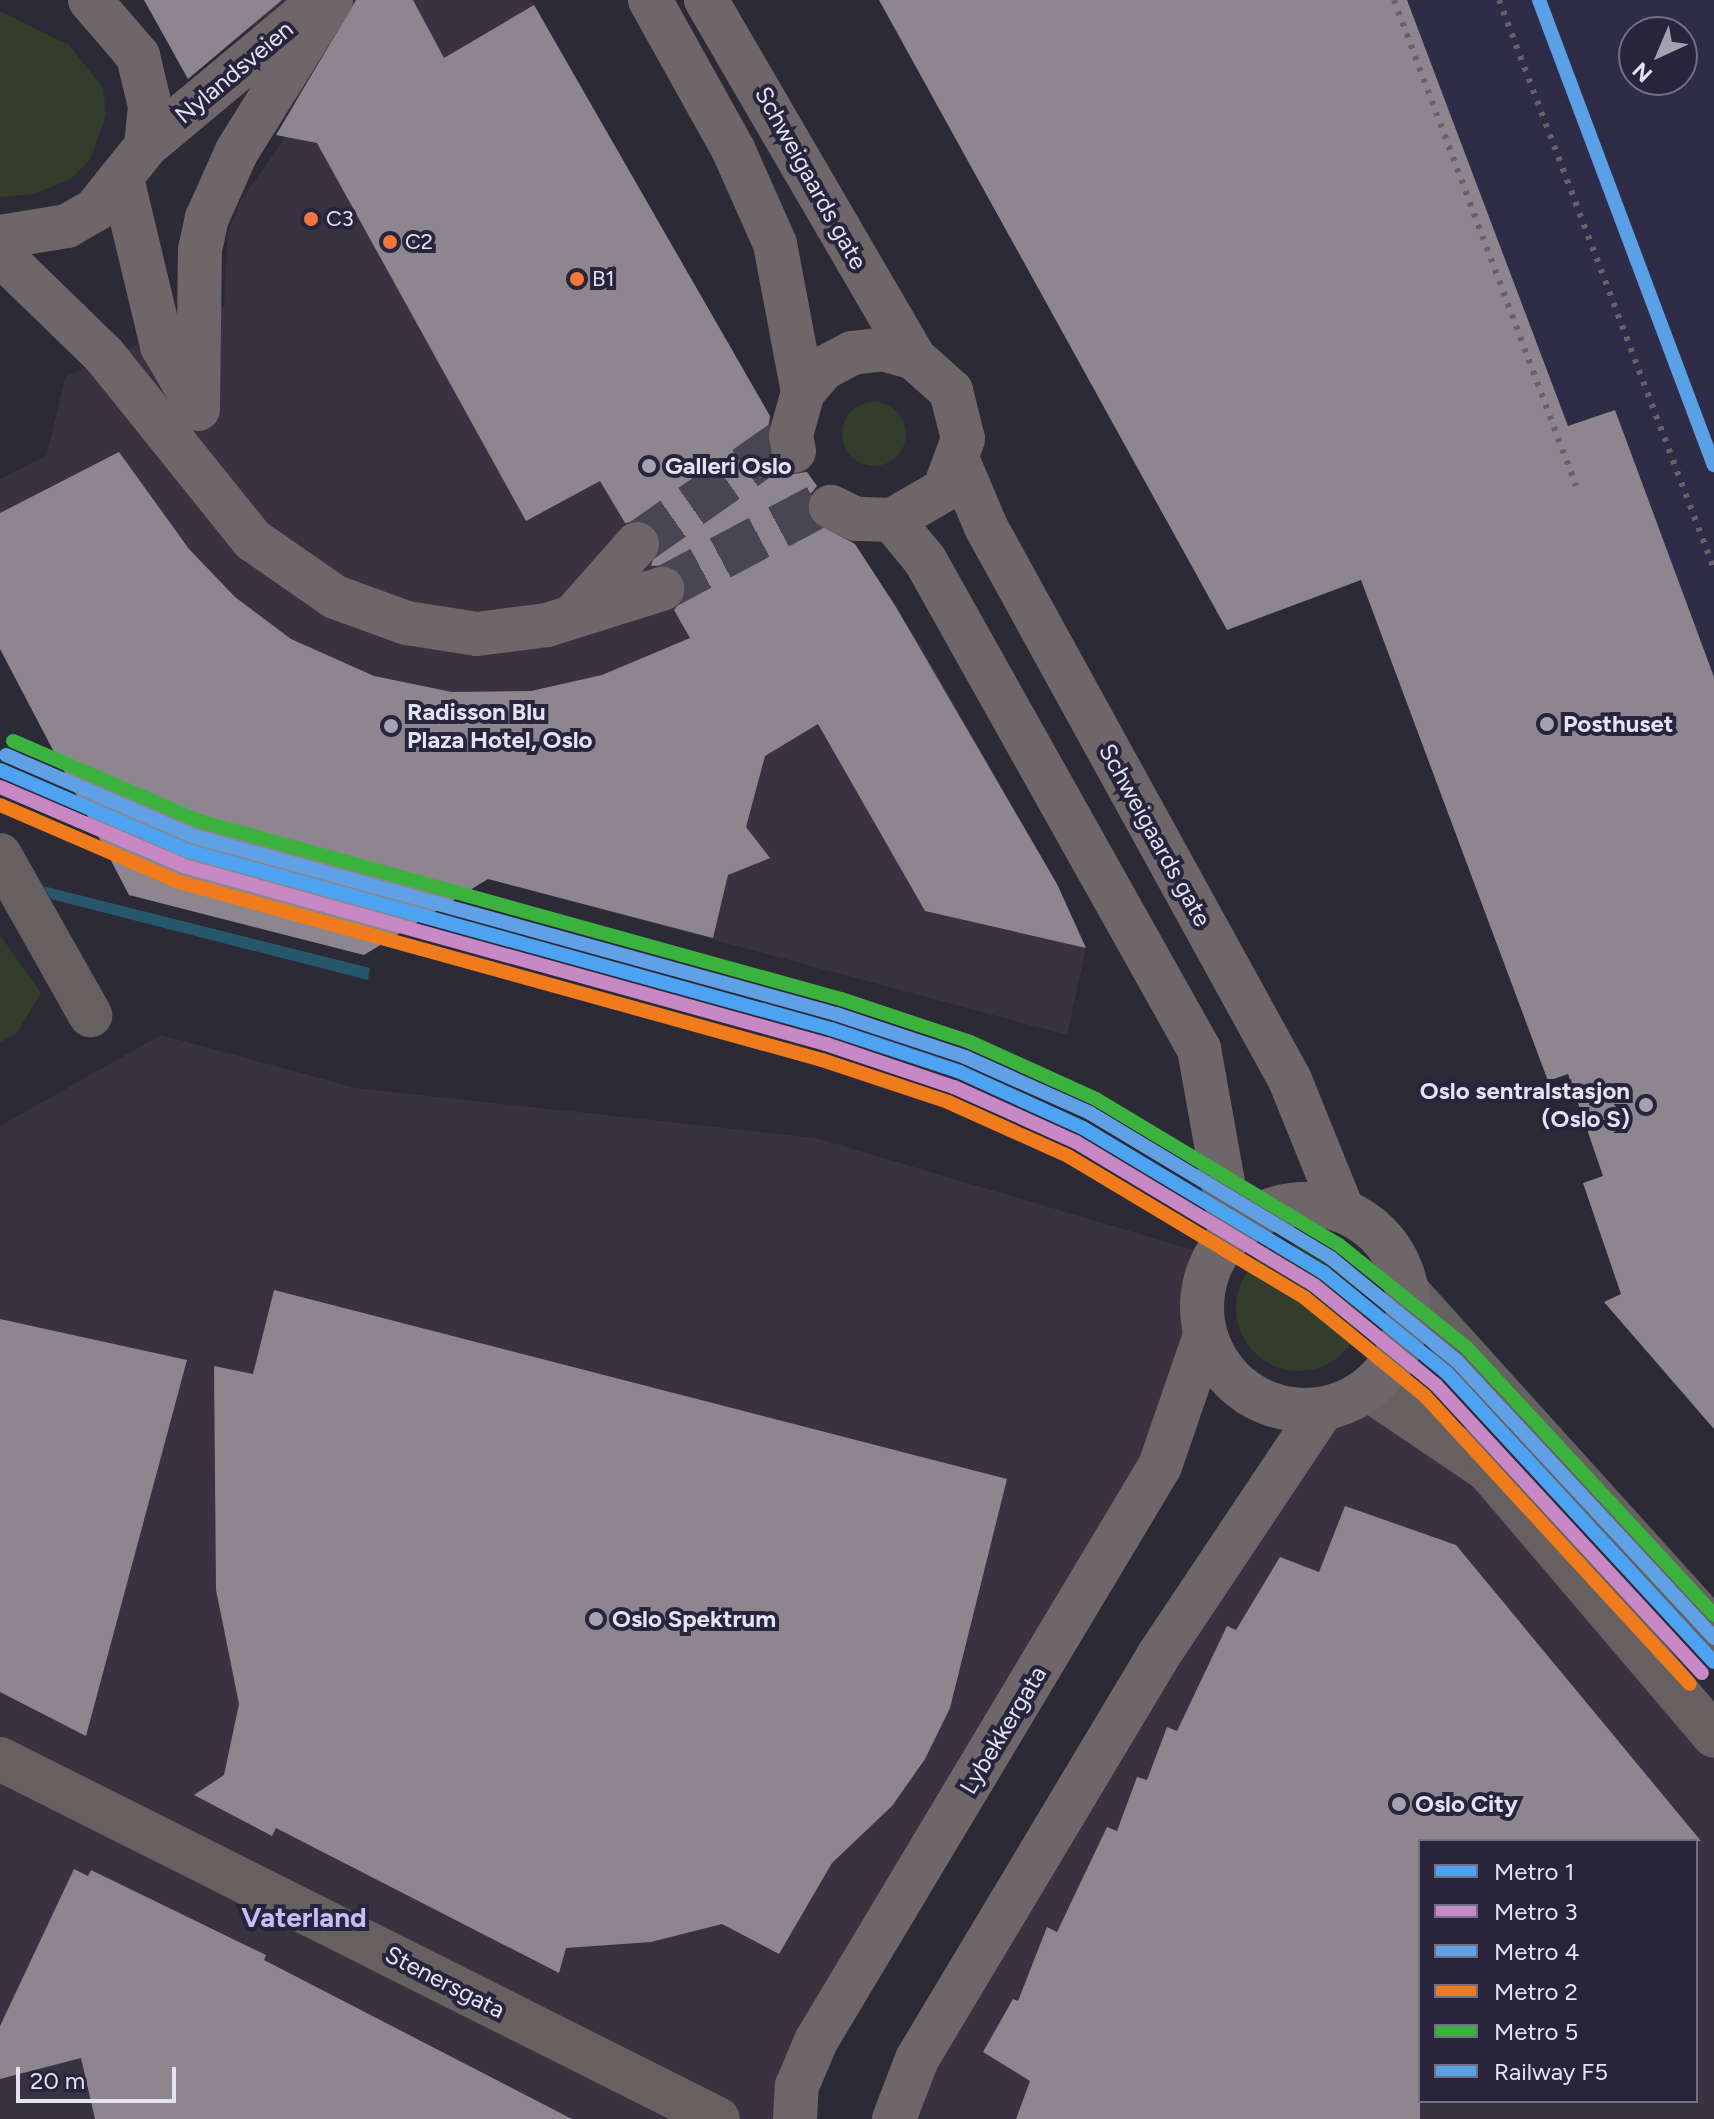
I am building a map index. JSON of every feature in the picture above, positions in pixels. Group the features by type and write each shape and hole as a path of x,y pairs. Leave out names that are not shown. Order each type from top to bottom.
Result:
{"highway":[{"name":"Nylandsveien","path":"90,0 138,56 150,106 146,146"},
{"name":"Nylandsveien","path":"0,237 67,226 123,183 146,146 322,0"},
{"path":"198,409 200,250 207,218 237,151 331,0"},
{"path":"650,0 733,149 775,244 803,392 790,442"},
{"name":"Schweigaards gate","path":"706,0 736,41 914,358 951,391 963,439 959,463 993,541 1290,1080 1343,1211"},
{"path":"719,0 736,41"},
{"path":"123,183 157,333 198,409 233,519"},
{"path":"0,254 104,355 233,519 278,562 335,597 407,623 477,634 512,633 662,589"},
{"path":"803,392 824,368 852,353 883,349 914,358"},
{"path":"831,507 856,519 892,520 944,490 959,463"},
{"path":"892,520 925,560 1199,1049 1232,1233"},
{"path":"576,613 637,544"},
{"path":"1282,1206 1343,1211 1375,1231 1407,1291 1400,1347 1368,1389 1323,1409 1261,1400 1217,1362 1205,1335 1202,1297 1214,1256 1232,1233 1282,1206"},
{"name":"Lybekkergata","path":"795,2119 797,2086 816,2041 1160,1466 1205,1335"},
{"path":"894,2119 917,2059 1158,1656 1323,1409"}],"street":[{"path":"0,855 90,1015"},
{"path":"1407,1291 1714,1631"},
{"path":"1368,1389 1488,1470 1714,1736"},
{"name":"Stenersgata","path":"0,1759 718,2119"}],"shaded area":[{"path":"237,0 532,0 745,377 921,646 1057,884 1086,948 1067,1035 488,879 364,955 129,895 0,649 0,479 47,455 65,377 224,306 228,233 240,202 302,113"},
{"path":"1382,0 1714,0 1714,802"},
{"path":"161,1035 356,1088 816,1138 1214,1256 1202,1297 1205,1335 795,2119 0,2119 0,1126"},
{"name":"Oslo City","path":"1368,1389 1406,1411 1714,1736 1714,2119 894,2119 1323,1409"}],"green space":[{"path":"0,11 69,45 103,88 106,115 90,160 72,178 35,194 0,197"},
{"path":"874,402 886,404 897,411 904,422 904,446 897,457 886,464 874,466 862,464 851,457 844,446 842,434 844,422 851,411 862,404"},
{"path":"0,935 41,993 16,1034 0,1042"},
{"path":"1299,1245 1323,1250 1343,1264 1357,1284 1362,1308 1357,1332 1343,1352 1323,1366 1299,1371 1275,1366 1255,1352 1241,1332 1236,1308 1241,1284 1255,1264 1275,1250"}],"water":[{"path":"43,886 370,968 368,980 51,899"}],"building":[{"path":"144,0 282,0 188,79"},
{"path":"356,0 413,0 444,58 534,5 770,416 766,440 775,467 786,475 807,472 817,486 808,497 810,520 855,544 896,607 1057,884 1086,948 925,911 818,724 765,756 746,827 770,858 728,875 713,938 488,879 364,955 129,895 0,649 0,513 119,452 189,549 235,597 291,639 374,676 452,692 531,691 602,675 690,638 674,610 686,595 686,581 668,565 651,566 660,535 643,520 625,523 600,481 526,521 317,143 276,135"},
{"path":"879,0 1407,0 1568,426 1615,410 1714,677 1714,1429 1604,1302 1621,1294 1583,1183 1603,1176 1568,1074 1548,1081 1361,580 1227,630"},
{"name":"Oslo Spektrum","path":"274,1290 1007,1479 950,1708 925,1759 892,1806 832,1863 779,1954 722,1924 651,1942 566,1948 559,1973 276,1828 272,1836 194,1795 224,1775 239,1704 216,1590 214,1366 253,1374"},
{"path":"0,1319 187,1360 86,1736 0,1692"},
{"name":"Oslo City","path":"1345,1506 1456,1545 1701,1841 1418,1839 1420,2119 1016,2119 1030,2081 983,2052 1013,1999 1018,2001 1047,1927 1057,1932 1107,1827 1117,1831 1137,1777 1147,1780 1167,1727 1177,1731 1227,1626 1236,1630 1280,1557 1319,1572"},
{"path":"74,1869 88,1876 91,1870 266,1955 264,1960 572,2119 95,2119 81,2058 0,2079 0,2026"}],"tunnel":[{"path":"637,544 785,440"},
{"path":"662,589 824,503"}],"railway":[{"path":"1394,0 1576,486"},
{"path":"1499,0 1714,569"}],"metro line":[{"name":"5","path":"13,741 199,821 841,999 970,1042 1096,1099 1339,1245 1467,1348 1714,1615"},
{"name":"4","path":"6,755 193,836 836,1014 965,1057 1090,1113 1331,1258 1457,1361 1714,1638"},
{"name":"1","path":"0,770 188,851 831,1029 960,1072 1083,1128 1323,1272 1447,1373 1714,1662"},
{"name":"3","path":"0,787 184,866 826,1044 954,1087 1076,1142 1314,1285 1436,1385 1702,1673"},
{"name":"2","path":"0,805 179,882 822,1060 948,1102 1068,1156 1305,1298 1425,1396 1690,1684"}],"rail line":[{"name":"F5","path":"1539,0 1714,465"}],"place":[{"name":"C3","path":"311,219"},
{"name":"C2","path":"390,242"},
{"name":"B1","path":"577,279"},
{"name":"Galleri Oslo","path":"649,466"},
{"name":"Posthuset","path":"1547,724"},
{"name":"Radisson Blu Plaza Hotel, Oslo","path":"391,726"},
{"name":"Oslo sentralstasjon (Oslo S)","path":"1646,1105"},
{"name":"Oslo Spektrum","path":"596,1619"},
{"name":"Oslo City","path":"1399,1804"}],"district":[{"name":"Vaterland","path":"304,1917"}]}
